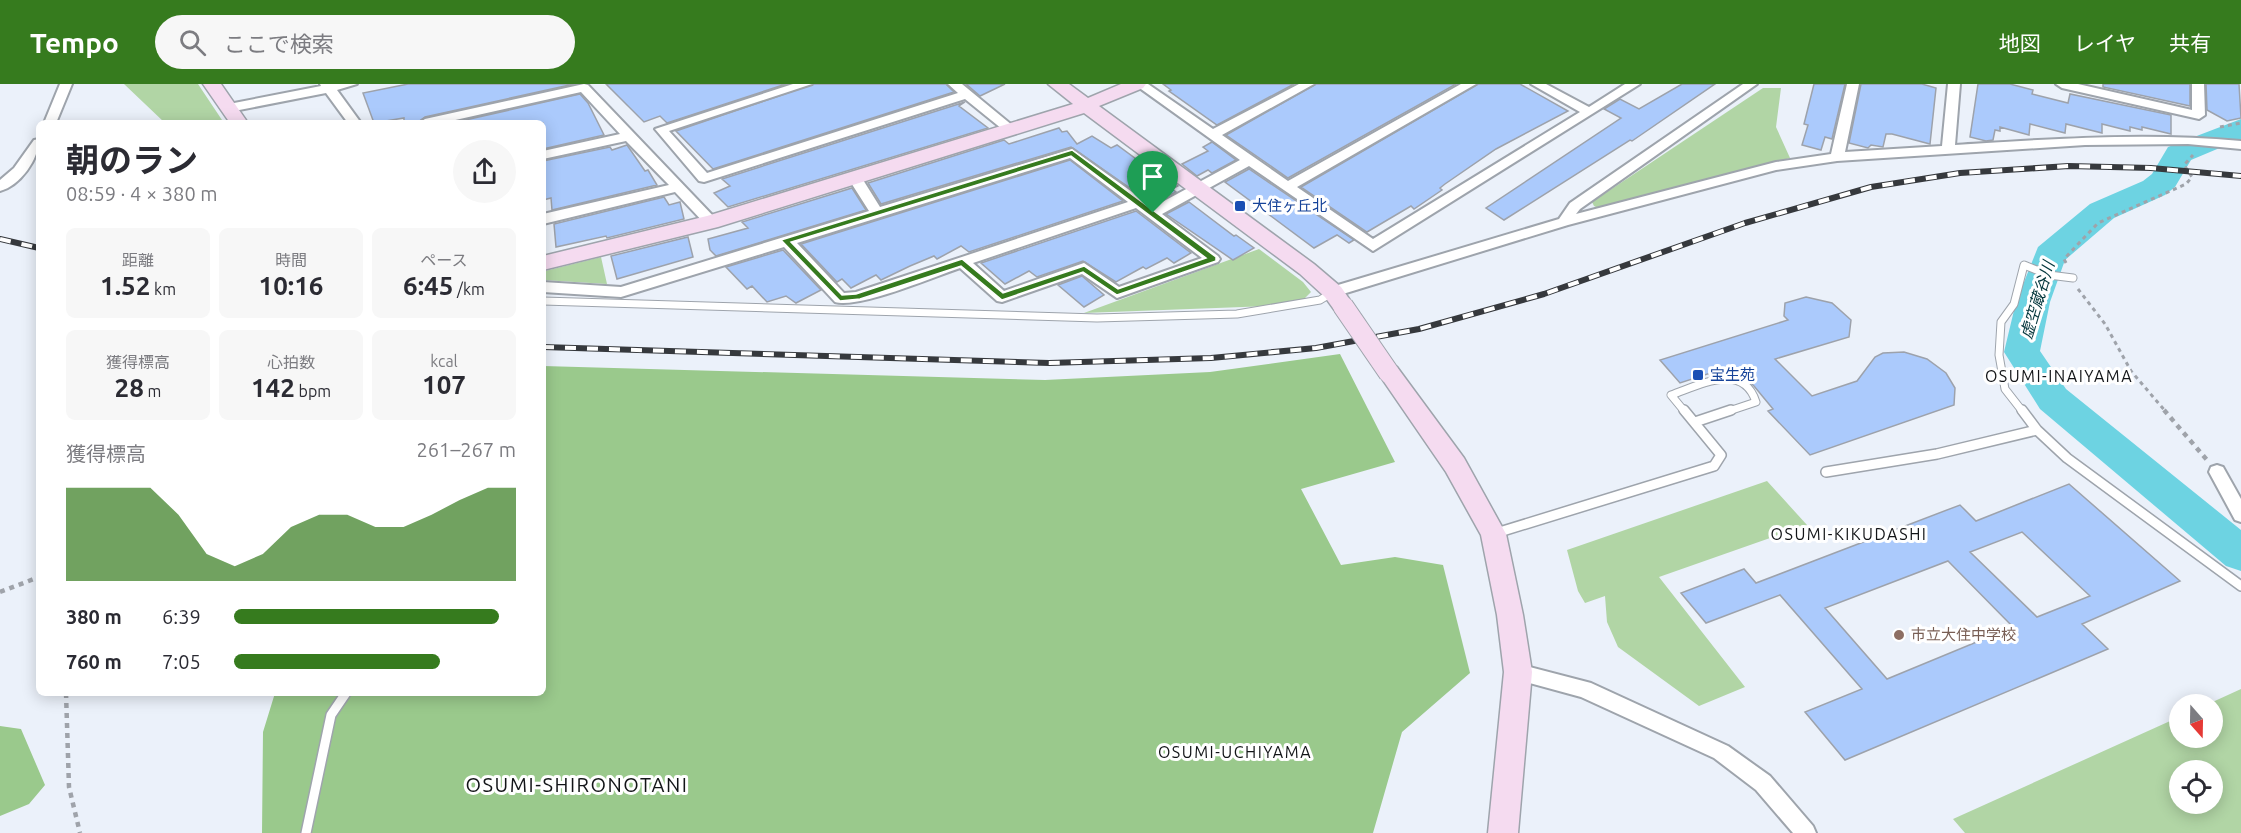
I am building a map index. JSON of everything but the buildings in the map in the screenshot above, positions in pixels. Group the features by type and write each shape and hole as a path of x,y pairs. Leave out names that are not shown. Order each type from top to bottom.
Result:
{"street":[{"path":"51,120 66,84"},
{"path":"212,84 234,116 327,86 351,84"},
{"path":"806,84 661,129 704,178 968,94"},
{"path":"954,84 1012,130"},
{"path":"1056,84 1307,268 1338,299 1455,465 1493,534 1510,615 1518,672 1503,833"},
{"path":"546,262 711,222 1087,106 1138,84 1214,134 1373,246 1634,84"},
{"path":"1214,134 1308,84"},
{"path":"1289,186 1470,84"},
{"path":"1537,84 1589,112"},
{"path":"1564,222 1575,206 1751,84"},
{"path":"1838,157 1853,84"},
{"path":"1948,150 1954,84"},
{"path":"2062,84 2199,115 2198,84"},
{"path":"327,86 353,120"},
{"path":"439,120 584,88 676,188 711,222"},
{"path":"546,154 629,136"},
{"path":"1338,299 1564,222 1776,166 1838,157 2085,141 2188,140 2241,145"},
{"path":"0,187 19,171 36,147"},
{"path":"546,287 621,292 1072,153 1213,259 1117,292 1084,268 1002,297 962,262"},
{"path":"1153,213 1250,160"},
{"path":"855,178 877,213"},
{"path":"546,218 676,188"},
{"path":"786,240 840,298 857,297 1138,203"},
{"path":"2217,471 2241,514"},
{"path":"1518,672 1584,689 1721,752 1763,783 1806,833"}],"lane":[{"path":"2073,278 2049,275 2024,265 2014,304 2001,322 1999,355 2005,389 2037,430 2067,458 2241,586"},
{"path":"546,301 1097,318 1237,314 1338,299"},
{"path":"1493,534 1714,466 1721,455 1671,395 1730,377 1744,381 1755,391 1756,402 1695,422"},
{"path":"1826,472 1937,454 2037,430"},
{"path":"306,833 331,715 344,696"}],"path":[{"path":"2203,152 2193,155 2185,163 2192,177 2186,184 2098,223 2064,259 2073,278 2105,324 2132,372 2217,471"},
{"path":"0,592 36,578"},
{"path":"66,696 69,787 80,833"}],"green space":[{"path":"124,84 198,84 222,120 162,120"},
{"path":"1763,88 1781,88 1776,127 1790,158 1598,208 1594,206 1592,202"},
{"path":"1259,249 1303,282 1311,292 1304,299 1269,306 1084,313"},
{"path":"601,257 607,284 546,280 546,271"},
{"path":"1340,354 1395,462 1301,489 1341,565 1395,557 1443,565 1470,673 1402,732 1373,833 262,833 263,732 274,696 546,696 546,366 1045,380 1210,372"},
{"path":"1767,481 1807,525 1659,577 1745,687 1699,706 1618,647 1607,622 1605,596 1585,603 1578,591 1567,550"},
{"path":"2241,689 2241,833 1965,833 1953,819 2169,722 2169,748 2223,748 2223,697"},
{"path":"0,726 21,729 45,785 29,804 0,816"}],"waterway":[{"name":"虚空蔵谷川","path":"2241,128 2179,154 2164,180 2154,188 2102,211 2073,233 2050,255 2033,302 2022,352 2053,399 2241,554"}],"railway":[{"path":"546,347 1049,363 1211,358 1316,348 1419,329 1544,294 1745,223 1871,187 1960,173 2069,166 2151,168 2241,176"},
{"path":"0,239 36,247"}],"place":[{"name":"大住ヶ丘北","path":"1240,206"},
{"name":"宝生苑","path":"1698,375"},
{"name":"市立大住中学校","path":"1899,635"}],"district":[{"name":"OSUMI-INAIYAMA","path":"2059,376"},
{"name":"OSUMI-KIKUDASHI","path":"1849,534"},
{"name":"OSUMI-UCHIYAMA","path":"1235,752"},
{"name":"OSUMI-SHIRONOTANI","path":"577,785"}],"route":[{"path":"1072,153 1153,213 1213,259 1117,292 1084,268 1002,297 962,262 857,297 840,298 786,240 1072,153"}]}
